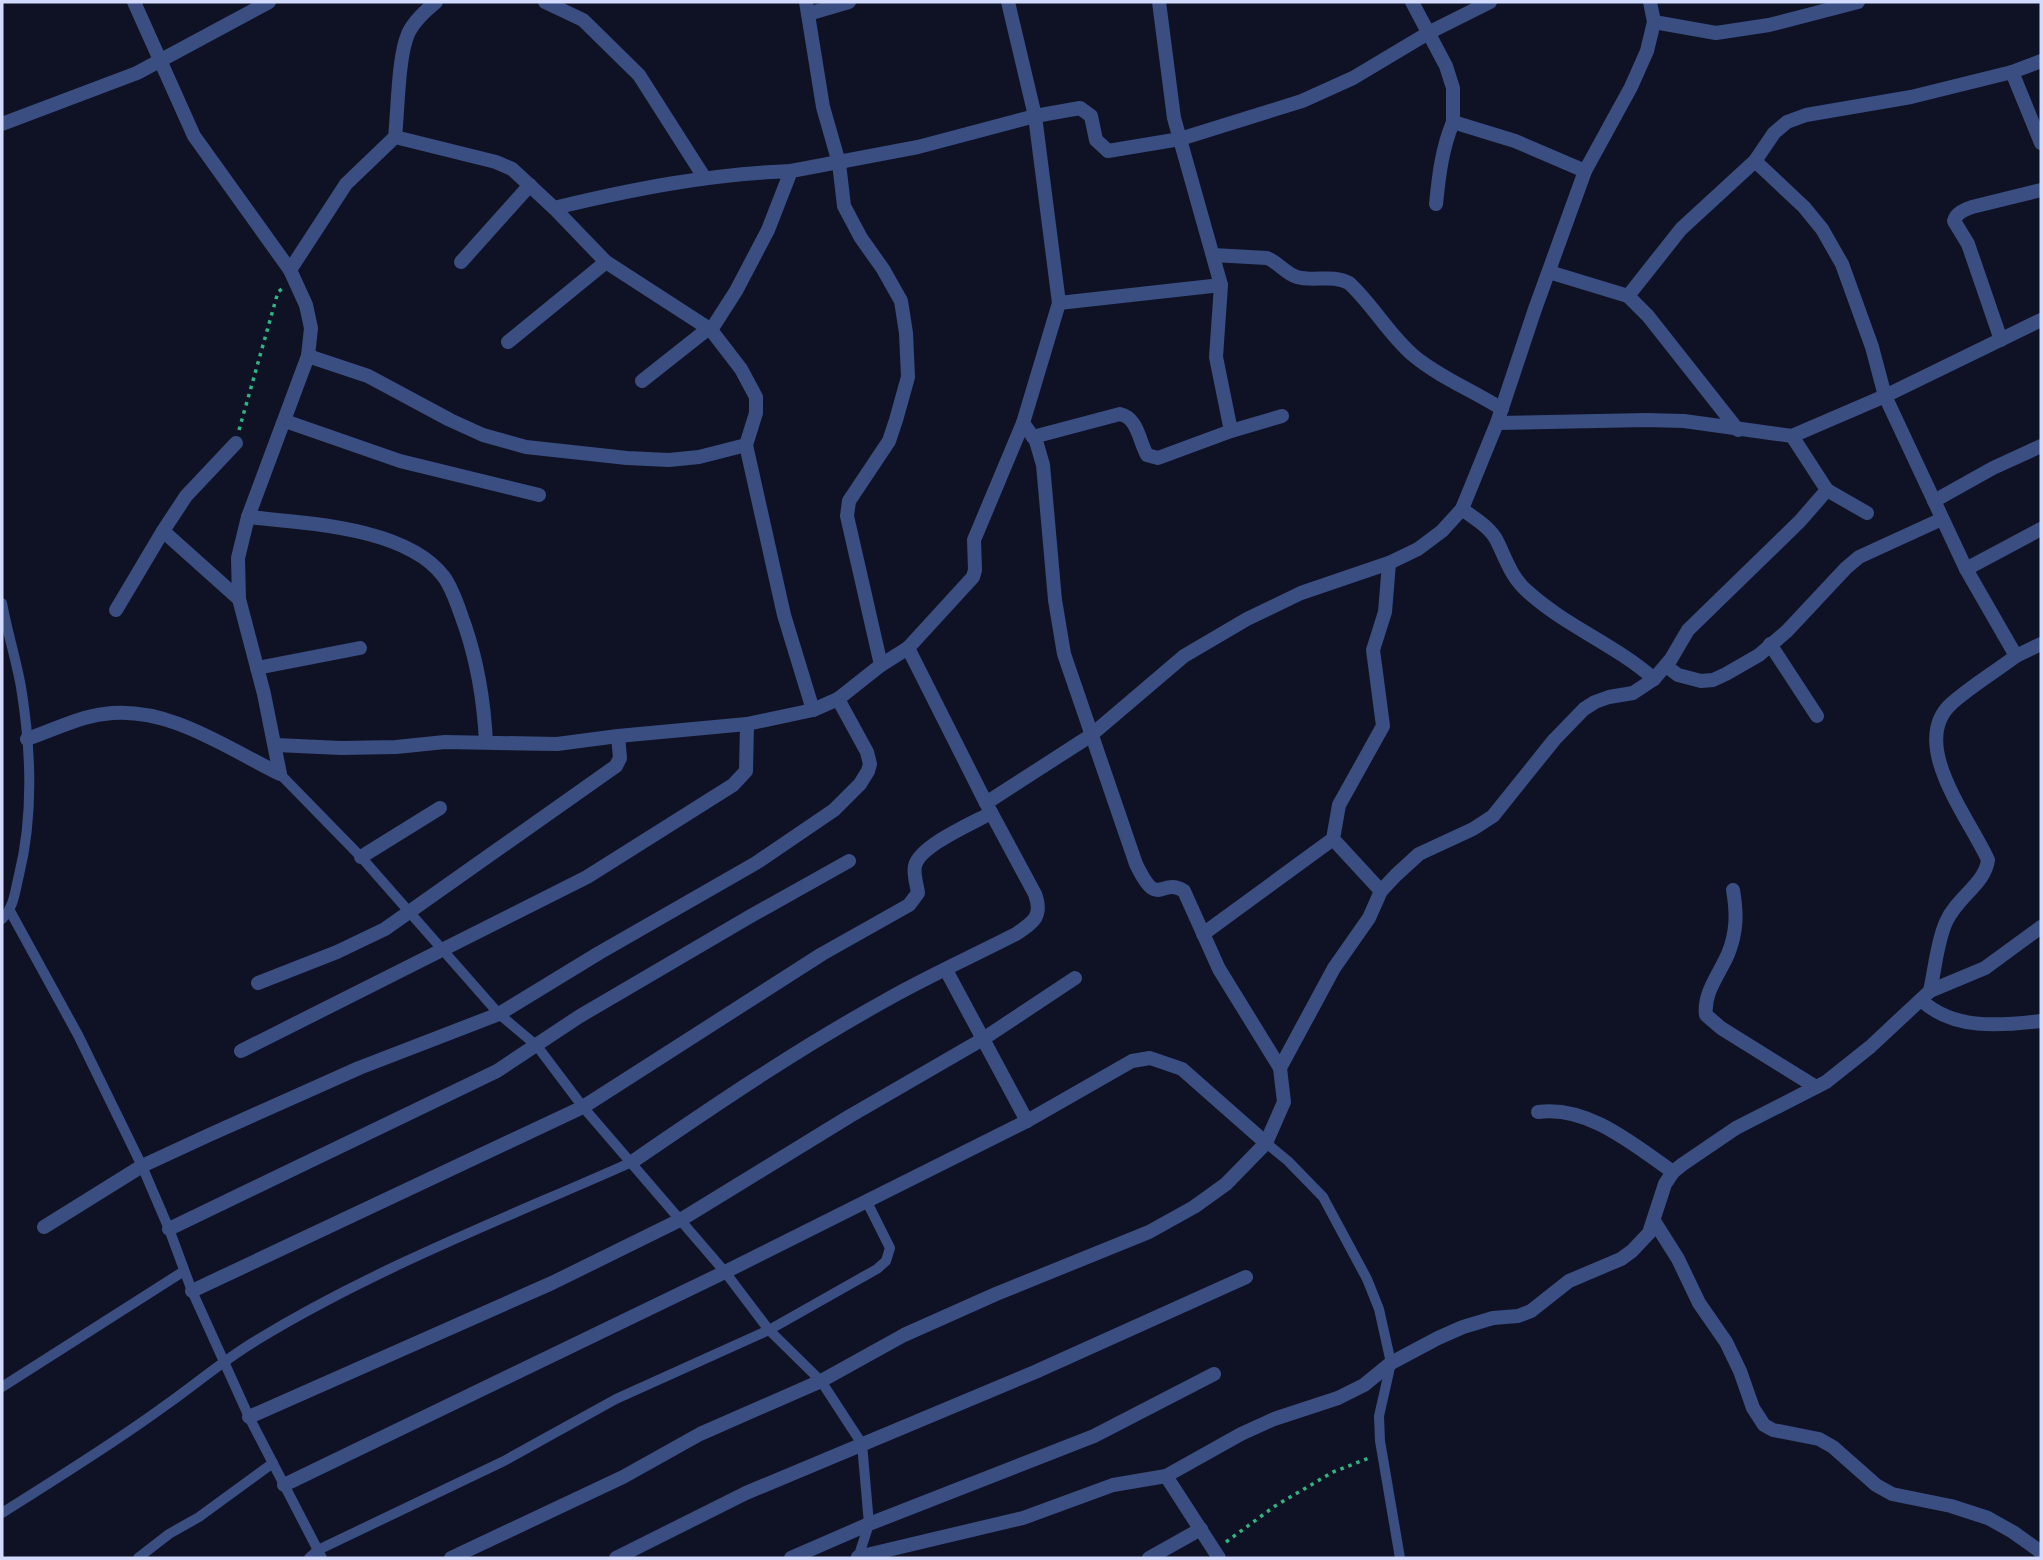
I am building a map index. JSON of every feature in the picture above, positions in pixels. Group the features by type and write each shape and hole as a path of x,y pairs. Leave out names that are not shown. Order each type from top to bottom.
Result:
{"street":[{"path":"134,2 194,136 292,274 306,304 311,328 308,356 248,517 238,558 239,599 276,745 280,774"},
{"path":"2,124 137,73 269,2"},
{"path":"292,274 346,184 395,137 403,49 408,32 436,2"},
{"path":"545,2 583,20 639,75 704,177"},
{"path":"849,2 807,8 823,107 839,163 844,206 860,238 883,269 901,301 906,333 908,377 890,440 849,501 847,516 881,665"},
{"path":"276,745 341,748 396,747 445,742 557,744 747,724 813,710 838,699 881,665 908,648 973,577 974,540 1023,423 1059,303 1035,116 1008,2"},
{"path":"1159,2 1174,118 1221,285 1216,356 1231,431"},
{"path":"1412,2 1430,32 1453,88 1453,122 1443,146 1436,204"},
{"path":"554,208 637,188 704,177 839,163 968,135 1035,116 1080,108 1091,116 1096,140 1108,150 1180,139 1302,102 1353,78 1430,32 1490,2"},
{"path":"192,1291 583,1107 821,954 909,905 918,893 914,870 918,859 1090,736 1184,656 1247,619 1301,593 1389,563 1418,549 1442,531 1462,509 1500,416 1585,171 1631,87 1647,51 1654,22 1650,2"},
{"path":"1654,22 1716,33 1769,25 1858,2"},
{"path":"1628,296 1681,229 1755,161 1774,133 1787,122 1806,115 1911,97 2011,72 2041,61"},
{"path":"2011,72 2041,143"},
{"path":"1453,122 1515,141 1585,171"},
{"path":"395,137 496,162 512,169 606,262 710,329 740,369 756,397 756,413 746,445 784,615 813,710"},
{"path":"1755,161 1804,207 1822,229 1842,264 1872,346 1885,396 1966,569 2016,656"},
{"path":"642,382 710,329 736,291 768,230 790,170"},
{"path":"461,262 530,185"},
{"path":"2001,340 1968,244 1954,221 1963,211 1972,207 2041,190"},
{"path":"1213,255 1267,258 1276,261 1294,277 1339,278 1349,283 1411,354 1426,366 1472,390 1500,416 1684,421 1792,436 1885,396 2041,320"},
{"path":"508,342 606,262"},
{"path":"1549,272 1628,296 1648,316 1738,430"},
{"path":"1059,303 1221,285"},
{"path":"308,356 368,376 483,435 526,447 669,460 699,457 746,445"},
{"path":"1033,437 1120,414 1126,415 1135,425 1147,455 1158,458 1231,431 1282,416"},
{"path":"285,421 400,461 539,495"},
{"path":"451,1558 623,1477 700,1434 821,1381 904,1335 996,1294 1149,1232 1194,1207 1226,1184 1266,1143 1284,1102 1280,1068 1220,969 1184,891 1176,888 1155,891 1144,880 1090,736 1064,654 1055,600 1043,465 1033,437 1023,423"},
{"path":"1792,436 1827,490 1867,513"},
{"path":"116,610 163,531 201,478 236,443"},
{"path":"1934,501 1993,468 2041,446"},
{"path":"1280,1068 1334,968 1369,918 1381,891 1419,854 1473,829 1493,816 1554,740 1584,709 1609,696 1633,693 1654,680 1688,630 1800,521 1827,490"},
{"path":"1462,509 1479,521 1496,540 1508,566 1524,589 1654,680"},
{"path":"248,517 337,527 362,533 412,552 433,566 453,594 475,657 485,711 486,742"},
{"path":"1666,666 1688,678 1713,680 1759,655 1787,631 1846,568 1860,557 1942,519"},
{"path":"1966,569 2041,529"},
{"path":"163,531 239,599"},
{"path":"1203,934 1333,839 1339,805 1383,726 1373,650 1385,612 1389,563"},
{"path":"1770,644 1817,716"},
{"path":"1925,995 1945,923 1959,899 1987,871 1988,860 1941,770 1936,747 1937,725 1950,706 2016,656 2041,644"},
{"path":"257,667 360,648"},
{"path":"632,1162 778,1064 889,998 1016,934 1037,917 1040,906 1035,894 988,808 908,648"},
{"path":"44,1227 142,1166 359,1069 499,1014 756,863 834,810 860,784 870,764 867,752 838,699"},
{"path":"27,739 101,714 142,713 182,725 280,774"},
{"path":"242,1051 587,877 733,785 746,771 747,724"},
{"path":"258,983 371,936 409,910 616,766 620,758 618,736"},
{"path":"361,857 440,808"},
{"path":"1333,839 1381,891"},
{"path":"169,1229 497,1071 580,1016 849,861"},
{"path":"1733,890 1737,916 1735,930 1708,995 1706,1015 1721,1028 1816,1087"},
{"path":"858,1558 1023,1518 1113,1485 1166,1476 1241,1434 1274,1419 1338,1398 1364,1385 1391,1363 1438,1338 1493,1318 1518,1316 1531,1311 1569,1281 1621,1259 1632,1251 1649,1233 1658,1201 1673,1172 1736,1128 1816,1087 1870,1048 1925,995 1985,968 2041,927"},
{"path":"946,970 1027,1121"},
{"path":"249,1417 552,1283 682,1219 850,1115 983,1039 1075,978"},
{"path":"1925,995 1946,1017 1972,1024 2041,1021"},
{"path":"284,1485 726,1272 1027,1121 1132,1061 1150,1058 1182,1069 1266,1143"},
{"path":"1538,1112 1578,1114 1673,1172"},
{"path":"1654,1221 1678,1259 1699,1303 1726,1342 1753,1408 1764,1425 1773,1430 1819,1439 1833,1447 1876,1485 1892,1493 1951,1506 1988,1518 2041,1552"},
{"path":"616,1558 746,1493 1035,1372 1246,1277"},
{"path":"790,1558 869,1524 1094,1436 1214,1374"},
{"path":"1166,1476 1217,1555"},
{"path":"1149,1558 1201,1529"}],"lane":[{"path":"2,603 20,685 27,739 30,799 22,864 10,911 2,919"},
{"path":"280,774 361,857 499,1014 537,1046 583,1107 726,1272 769,1330 821,1381 862,1444 869,1524 858,1558"},
{"path":"10,911 78,1035 142,1166 192,1291 249,1417 320,1554"},
{"path":"1266,1143 1323,1197 1349,1242 1379,1310 1391,1363 1379,1416 1382,1455 1399,1558"},
{"path":"2,1513 166,1405 225,1360 308,1311 397,1266 632,1162"},
{"path":"309,1558 504,1461 616,1399 769,1330 877,1269 886,1261 890,1248 866,1200"},
{"path":"2,1387 184,1271"},
{"path":"138,1558 273,1463"}],"path":[{"path":"236,443 278,292 292,274"},
{"path":"1217,1555 1262,1515 1358,1460 1382,1455"}]}
